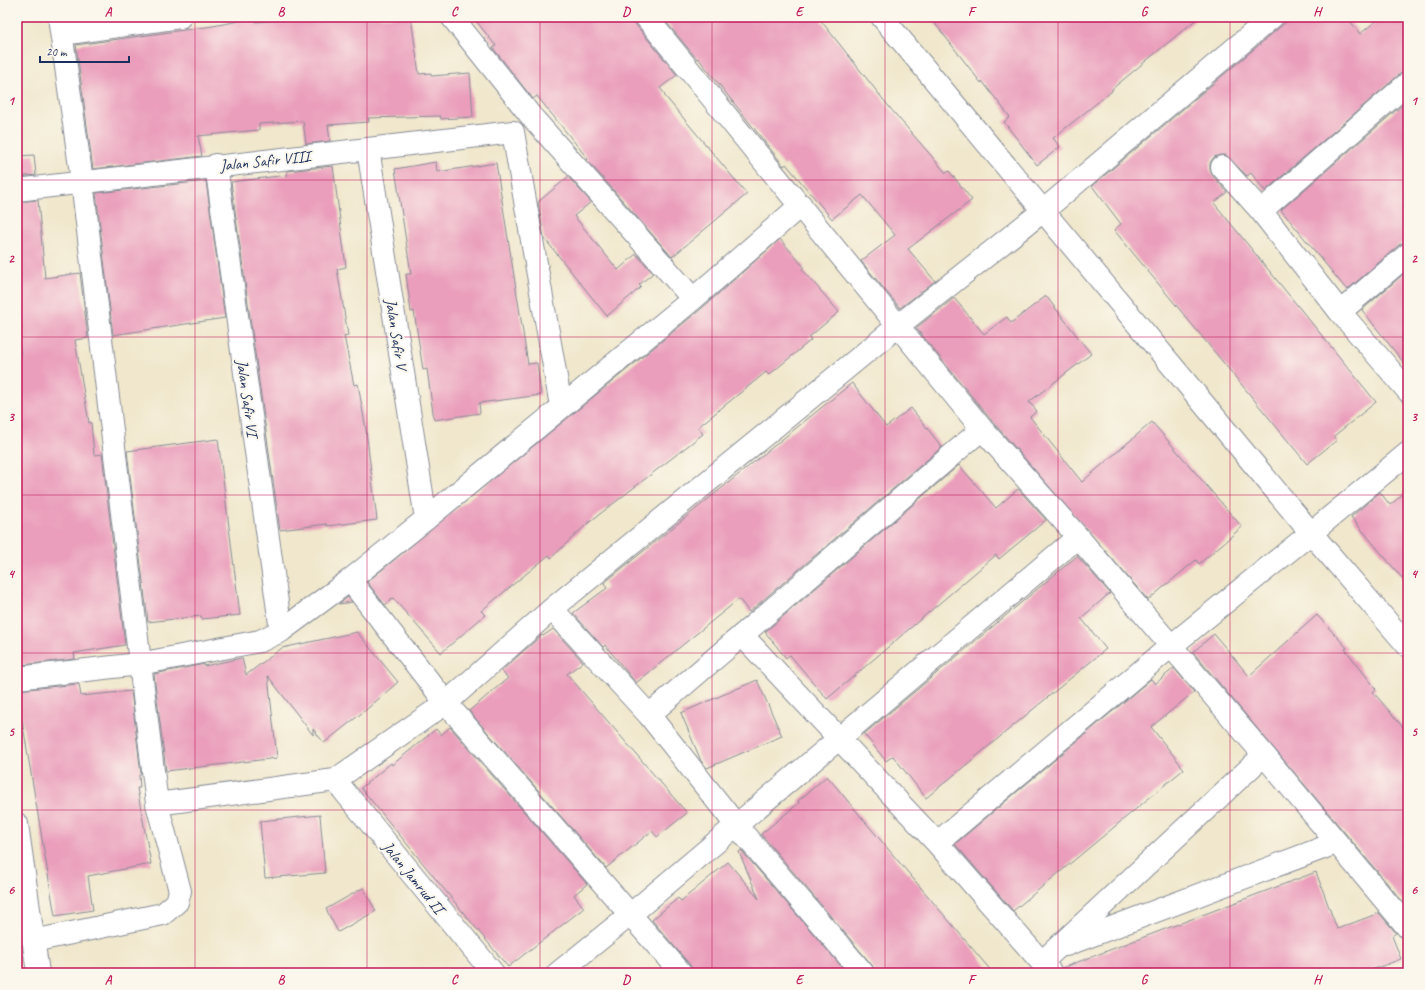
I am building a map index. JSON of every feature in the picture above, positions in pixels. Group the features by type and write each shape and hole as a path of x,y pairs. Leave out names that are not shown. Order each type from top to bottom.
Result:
{"street":[{"path":"33,941 163,914 177,902 180,892 157,804 82,181 60,25 180,17"},
{"path":"452,17 531,116 693,299"},
{"path":"646,17 899,325 982,429 1078,537 1264,755 1408,928"},
{"path":"882,17 1311,533 1408,646"},
{"path":"157,804 335,780 446,703 552,609 899,325 1043,211 1272,17"},
{"path":"1261,211 1408,83"},
{"path":"531,116 513,132 561,406"},
{"name":"Jalan Safir VIII","path":"17,190 216,165 513,132"},
{"name":"Jalan Safir V","path":"368,149 426,519"},
{"name":"Jalan Safir VI","path":"216,165 281,631"},
{"path":"1222,167 1261,211 1340,312 1408,391"},
{"path":"17,678 139,664 260,641 281,631 350,580 426,519 561,406 693,299 801,205"},
{"path":"1340,312 1408,254"},
{"path":"649,715 982,429"},
{"path":"937,843 1171,646 1408,453"},
{"path":"558,973 631,914 1078,537"},
{"path":"350,580 446,703 681,973"},
{"path":"552,609 649,715 736,825 863,973"},
{"path":"742,635 1049,961"},
{"path":"1049,961 1264,755"},
{"name":"Jalan Jamrud II","path":"335,780 493,973"},
{"path":"17,824 38,973"},
{"path":"1049,961 1336,843"}],"building":[{"path":"311,17 411,17 419,74 431,73 431,76 470,73 473,117 441,119 440,116 368,118 369,122 328,125 330,141 306,144 303,121 259,124 259,130 198,136 202,156 93,169 76,45 213,26 255,18 256,22"},
{"path":"473,17 634,17 636,25 677,75 660,88 665,94 664,95 747,194 672,257 587,160 588,159 537,96 533,99 493,48 496,46"},
{"path":"662,17 818,17 890,108 946,173 949,171 972,200 908,249 935,281 900,308 861,261 895,235 862,195 832,219 786,164 784,166 698,58 697,59"},
{"path":"930,17 1199,17 1112,89 1112,91 1053,138 1060,147 1037,165 1004,122 1010,117 982,81 981,83"},
{"path":"1292,17 1347,17 1360,34 1381,17 1408,17 1408,71 1400,74 1265,191 1251,173 1247,176 1226,155 1214,157 1210,163 1212,175 1227,192 1214,203 1376,402 1334,436 1337,440 1307,464 1114,230 1121,224 1092,186"},
{"path":"1408,100 1408,242 1400,244 1347,290 1281,210"},
{"path":"34,155 36,175 17,177 17,156"},
{"path":"436,162 437,172 496,163 528,364 537,363 541,395 479,403 480,413 434,420 427,369 423,370 414,311 411,312 406,274 411,274 395,169"},
{"path":"333,166 346,267 337,269 348,335 344,336 354,385 358,384 366,430 377,520 280,530 231,182 287,175 287,171"},
{"path":"568,177 591,202 574,216 618,270 636,254 653,273 639,285 641,287 607,316 544,238 538,202"},
{"path":"206,181 225,318 113,335 96,193"},
{"path":"38,200 45,278 80,273 88,338 75,340 89,423 91,422 94,455 102,454 125,645 74,653 75,659 22,665 17,623 17,358 21,358 17,326 17,202"},
{"path":"780,239 804,267 802,269 839,312 809,337 811,340 769,375 766,372 698,427 703,434 587,524 551,558 549,555 481,611 485,615 441,653 393,598 385,605 367,582 701,309"},
{"path":"1408,270 1408,368 1362,310"},
{"path":"1046,296 1091,354 1029,402 1037,411 1030,417 1082,482 1152,422 1242,527 1199,564 1196,560 1148,600 992,421 916,328 954,298 984,334 1007,317 1011,323"},
{"path":"852,383 886,427 911,408 942,447 749,612 739,599 636,683 605,645 603,647 573,613 607,588 604,583"},
{"path":"218,439 240,615 202,619 201,616 148,622 127,451"},
{"path":"959,465 996,508 1018,489 1046,520 999,559 996,555 827,699 790,655 786,658 765,632"},
{"path":"1408,490 1408,585 1351,517 1380,492 1390,505"},
{"path":"1077,556 1110,593 1081,618 1106,649 926,798 893,756 886,761 864,734"},
{"path":"348,597 352,602 339,604"},
{"path":"1317,615 1347,648 1345,649 1376,689 1373,692 1408,733 1408,908 1193,652 1214,634 1249,676"},
{"path":"553,629 583,662 567,674 687,813 657,837 652,831 606,868 469,711 508,678 501,671 542,635 543,636"},
{"path":"357,632 398,682 324,743 313,729 313,735 268,676 277,758 166,771 154,674 242,658 246,675 282,648"},
{"path":"1174,668 1194,692 1151,727 1184,769 1013,911 955,844 1151,679 1155,684"},
{"path":"757,680 782,736 707,768 701,761 681,713"},
{"path":"79,684 81,696 131,691 141,774 139,775 140,788 137,788 151,864 88,876 93,910 55,916 17,690"},
{"path":"450,727 587,884 574,895 584,908 508,967 361,788 436,729 441,735"},
{"path":"827,776 993,973 875,973 872,965 761,834 799,803 798,801"},
{"path":"320,815 325,873 265,878 260,821"},
{"path":"741,850 847,973 693,973 690,965 652,920 678,898 681,901 728,862 759,899 739,852"},
{"path":"1316,872 1337,929 1379,913 1396,933 1392,936 1401,959 1364,973 1063,973 1062,968"},
{"path":"363,888 376,911 338,932 326,909"}]}
